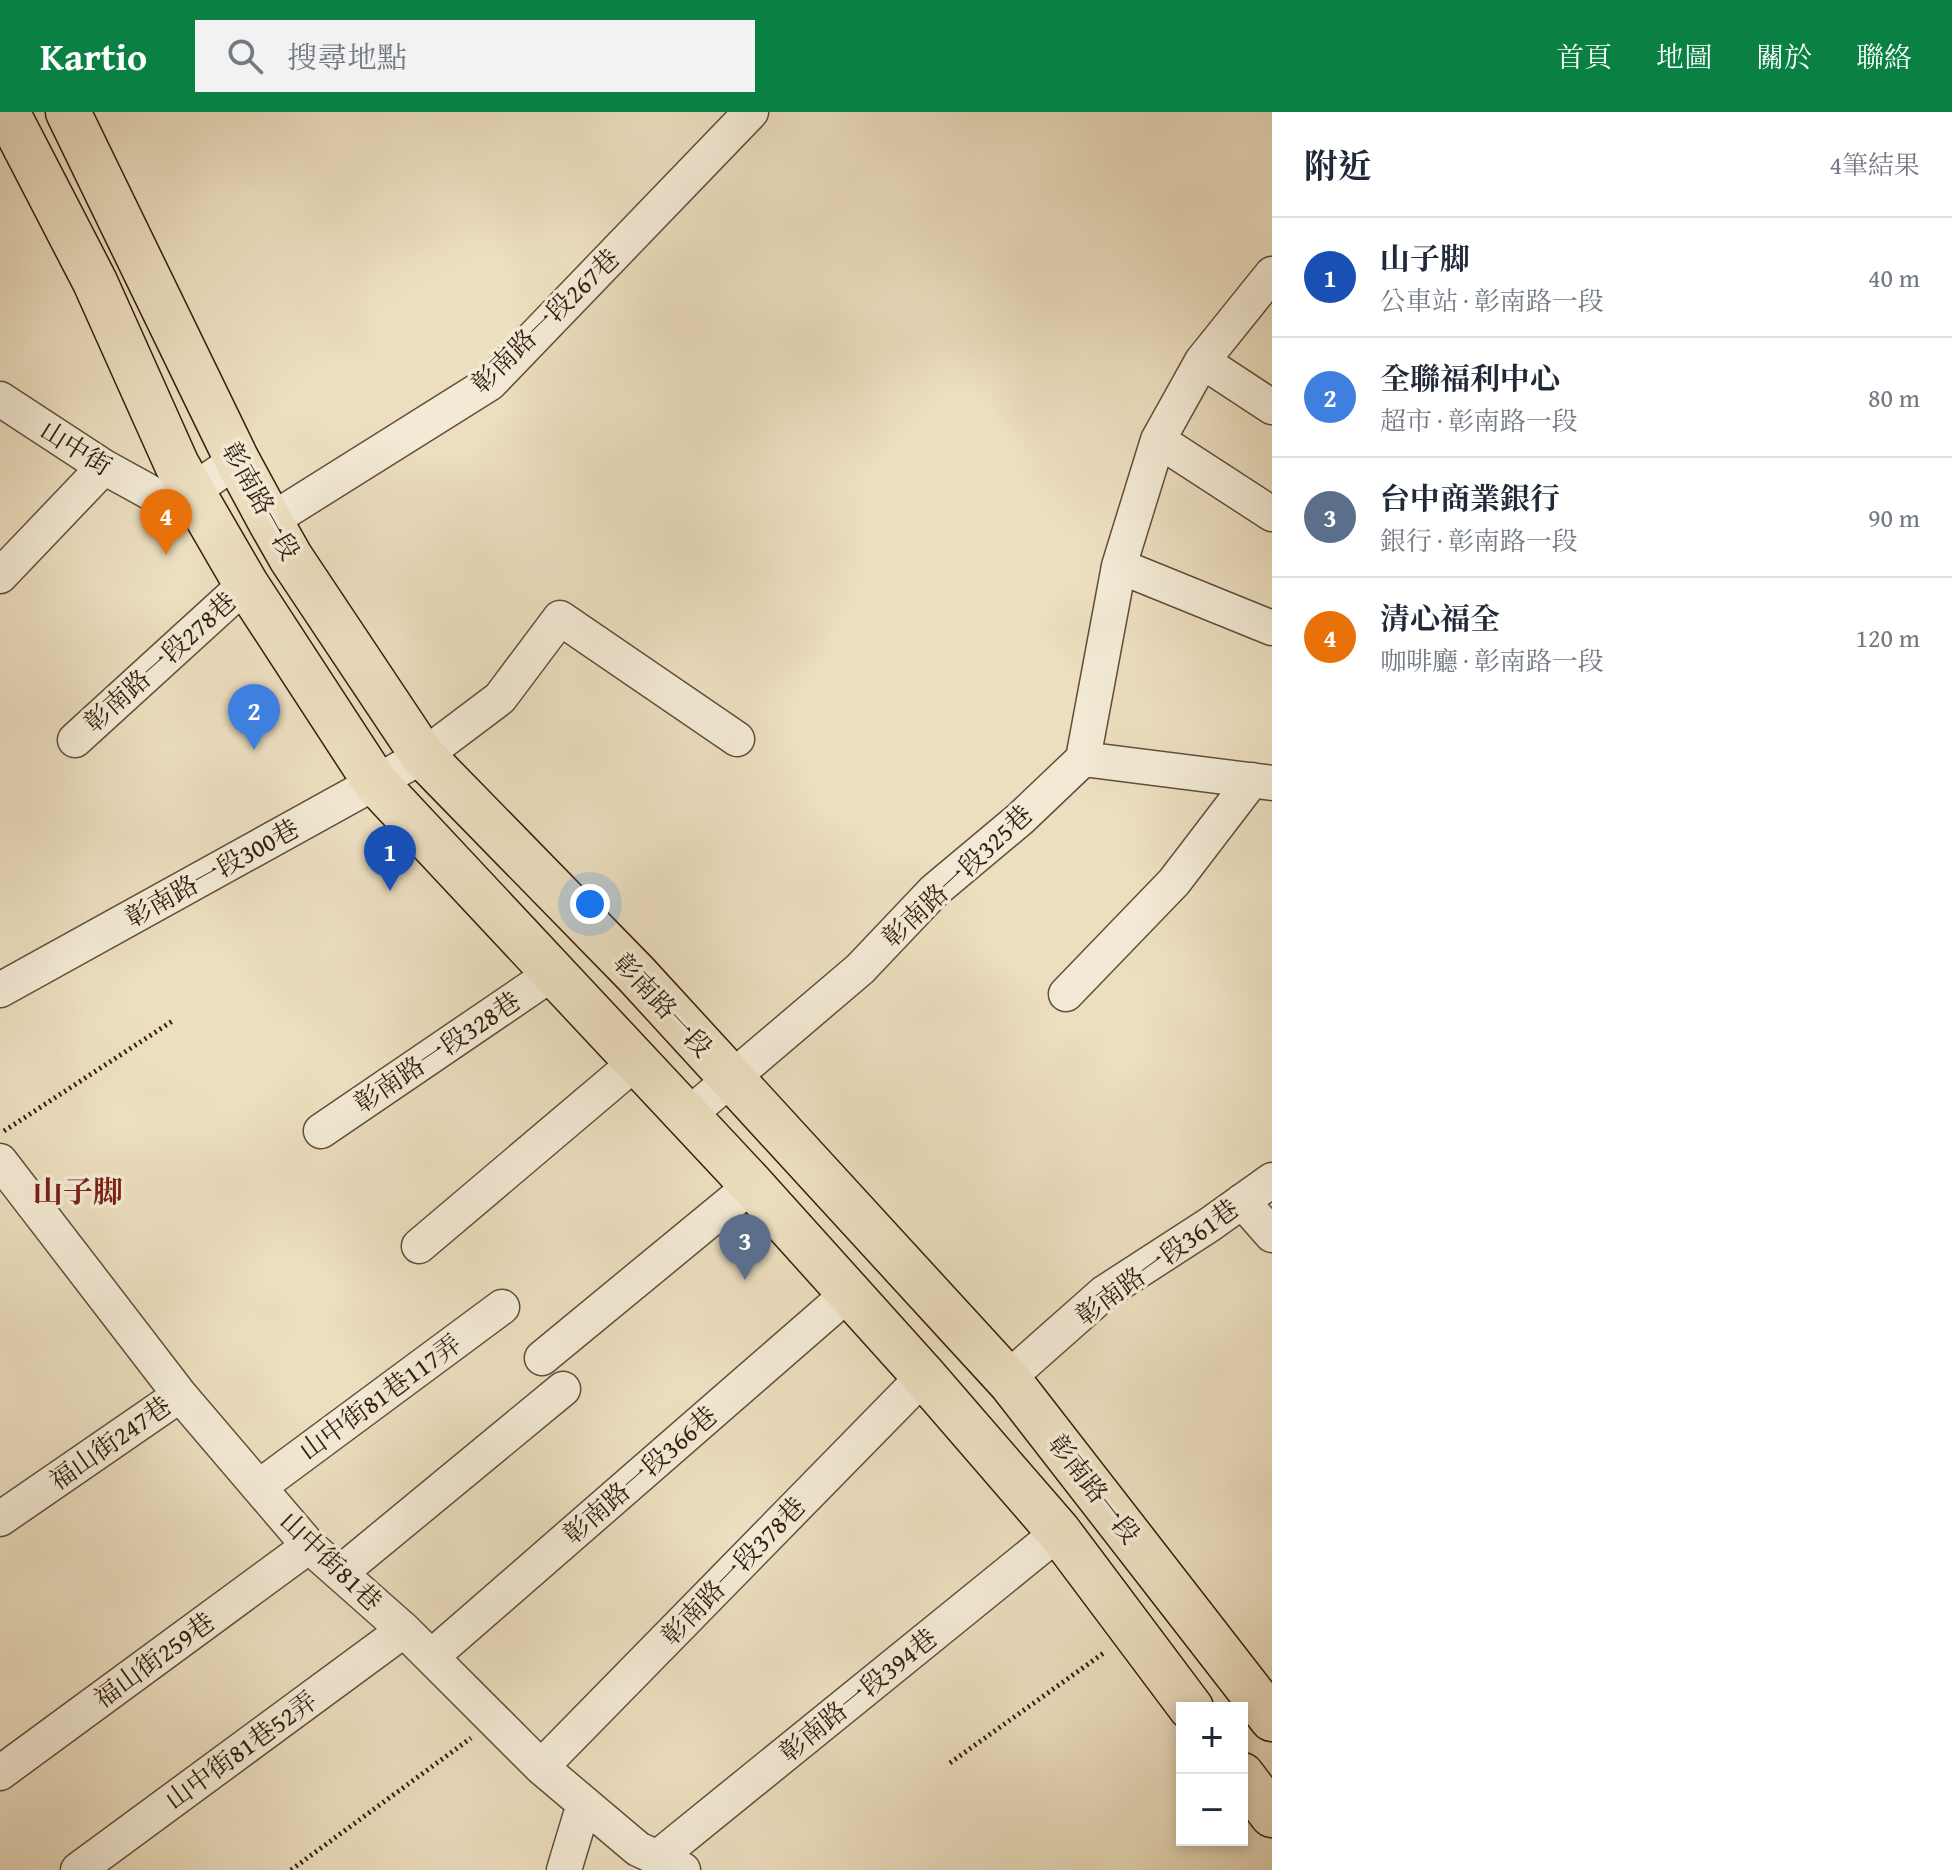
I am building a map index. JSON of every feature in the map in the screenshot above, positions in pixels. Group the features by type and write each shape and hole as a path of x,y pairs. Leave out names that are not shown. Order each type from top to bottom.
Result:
{"main road":[{"name":"彰南路一段","path":"7,112 95,282 177,465 246,584 375,782 752,1185 924,1376 1059,1532 1186,1702"},
{"name":"彰南路一段","path":"68,112 237,460 270,521 291,558 423,756 636,974 1007,1379 1272,1719"},
{"path":"1248,1783 1272,1815"}],"street":[{"name":"彰南路一段267巷","path":"270,521 490,383 751,112"},
{"path":"1262,782 1083,759 1119,566 1158,440 1202,361 1272,274"},
{"path":"1202,361 1272,407"},
{"name":"山中街","path":"0,399 104,467 162,499 194,490 237,460"},
{"path":"1158,440 1272,514"},
{"path":"0,576 104,467"},
{"path":"1119,566 1272,628"},
{"name":"彰南路一段278巷","path":"75,740 246,584"},
{"name":"彰南路一段300巷","path":"0,990 423,756 500,698 560,618 737,739"},
{"name":"彰南路一段325巷","path":"686,1117 860,969 934,891 1020,819 1083,759"},
{"path":"1066,994 1174,882 1262,782"},
{"name":"彰南路一段328巷","path":"321,1131 553,973"},
{"path":"419,1246 635,1063"},
{"name":"山中街81巷","path":"0,1161 180,1395 309,1546 404,1630 541,1767 638,1849 670,1864"},
{"name":"彰南路一段361巷","path":"1007,1379 1104,1293 1272,1180"},
{"path":"542,1358 752,1185"},
{"path":"1242,1201 1272,1235"},
{"name":"彰南路一段366巷","path":"431,1657 849,1293"},
{"name":"山中街81巷117弄","path":"259,1487 502,1307"},
{"name":"彰南路一段378巷","path":"541,1767 924,1376"},
{"path":"340,1573 563,1389"},
{"name":"福山街247巷","path":"0,1519 180,1395"},
{"name":"彰南路一段394巷","path":"670,1864 1059,1532"},
{"name":"福山街259巷","path":"0,1773 309,1546"},
{"name":"山中街81巷52弄","path":"78,1870 404,1630"},
{"path":"564,1870 584,1804"}],"path":[{"path":"0,1133 174,1020"},
{"path":"950,1763 1133,1632"},
{"path":"291,1870 495,1720"}],"place":[{"name":"清心福全","path":"166,555"},
{"name":"全聯福利中心","path":"254,750"},
{"name":"山子脚","path":"390,891"},
{"name":"台中商業銀行","path":"745,1280"}],"district":[{"name":"山子脚","path":"78,1192"}]}
